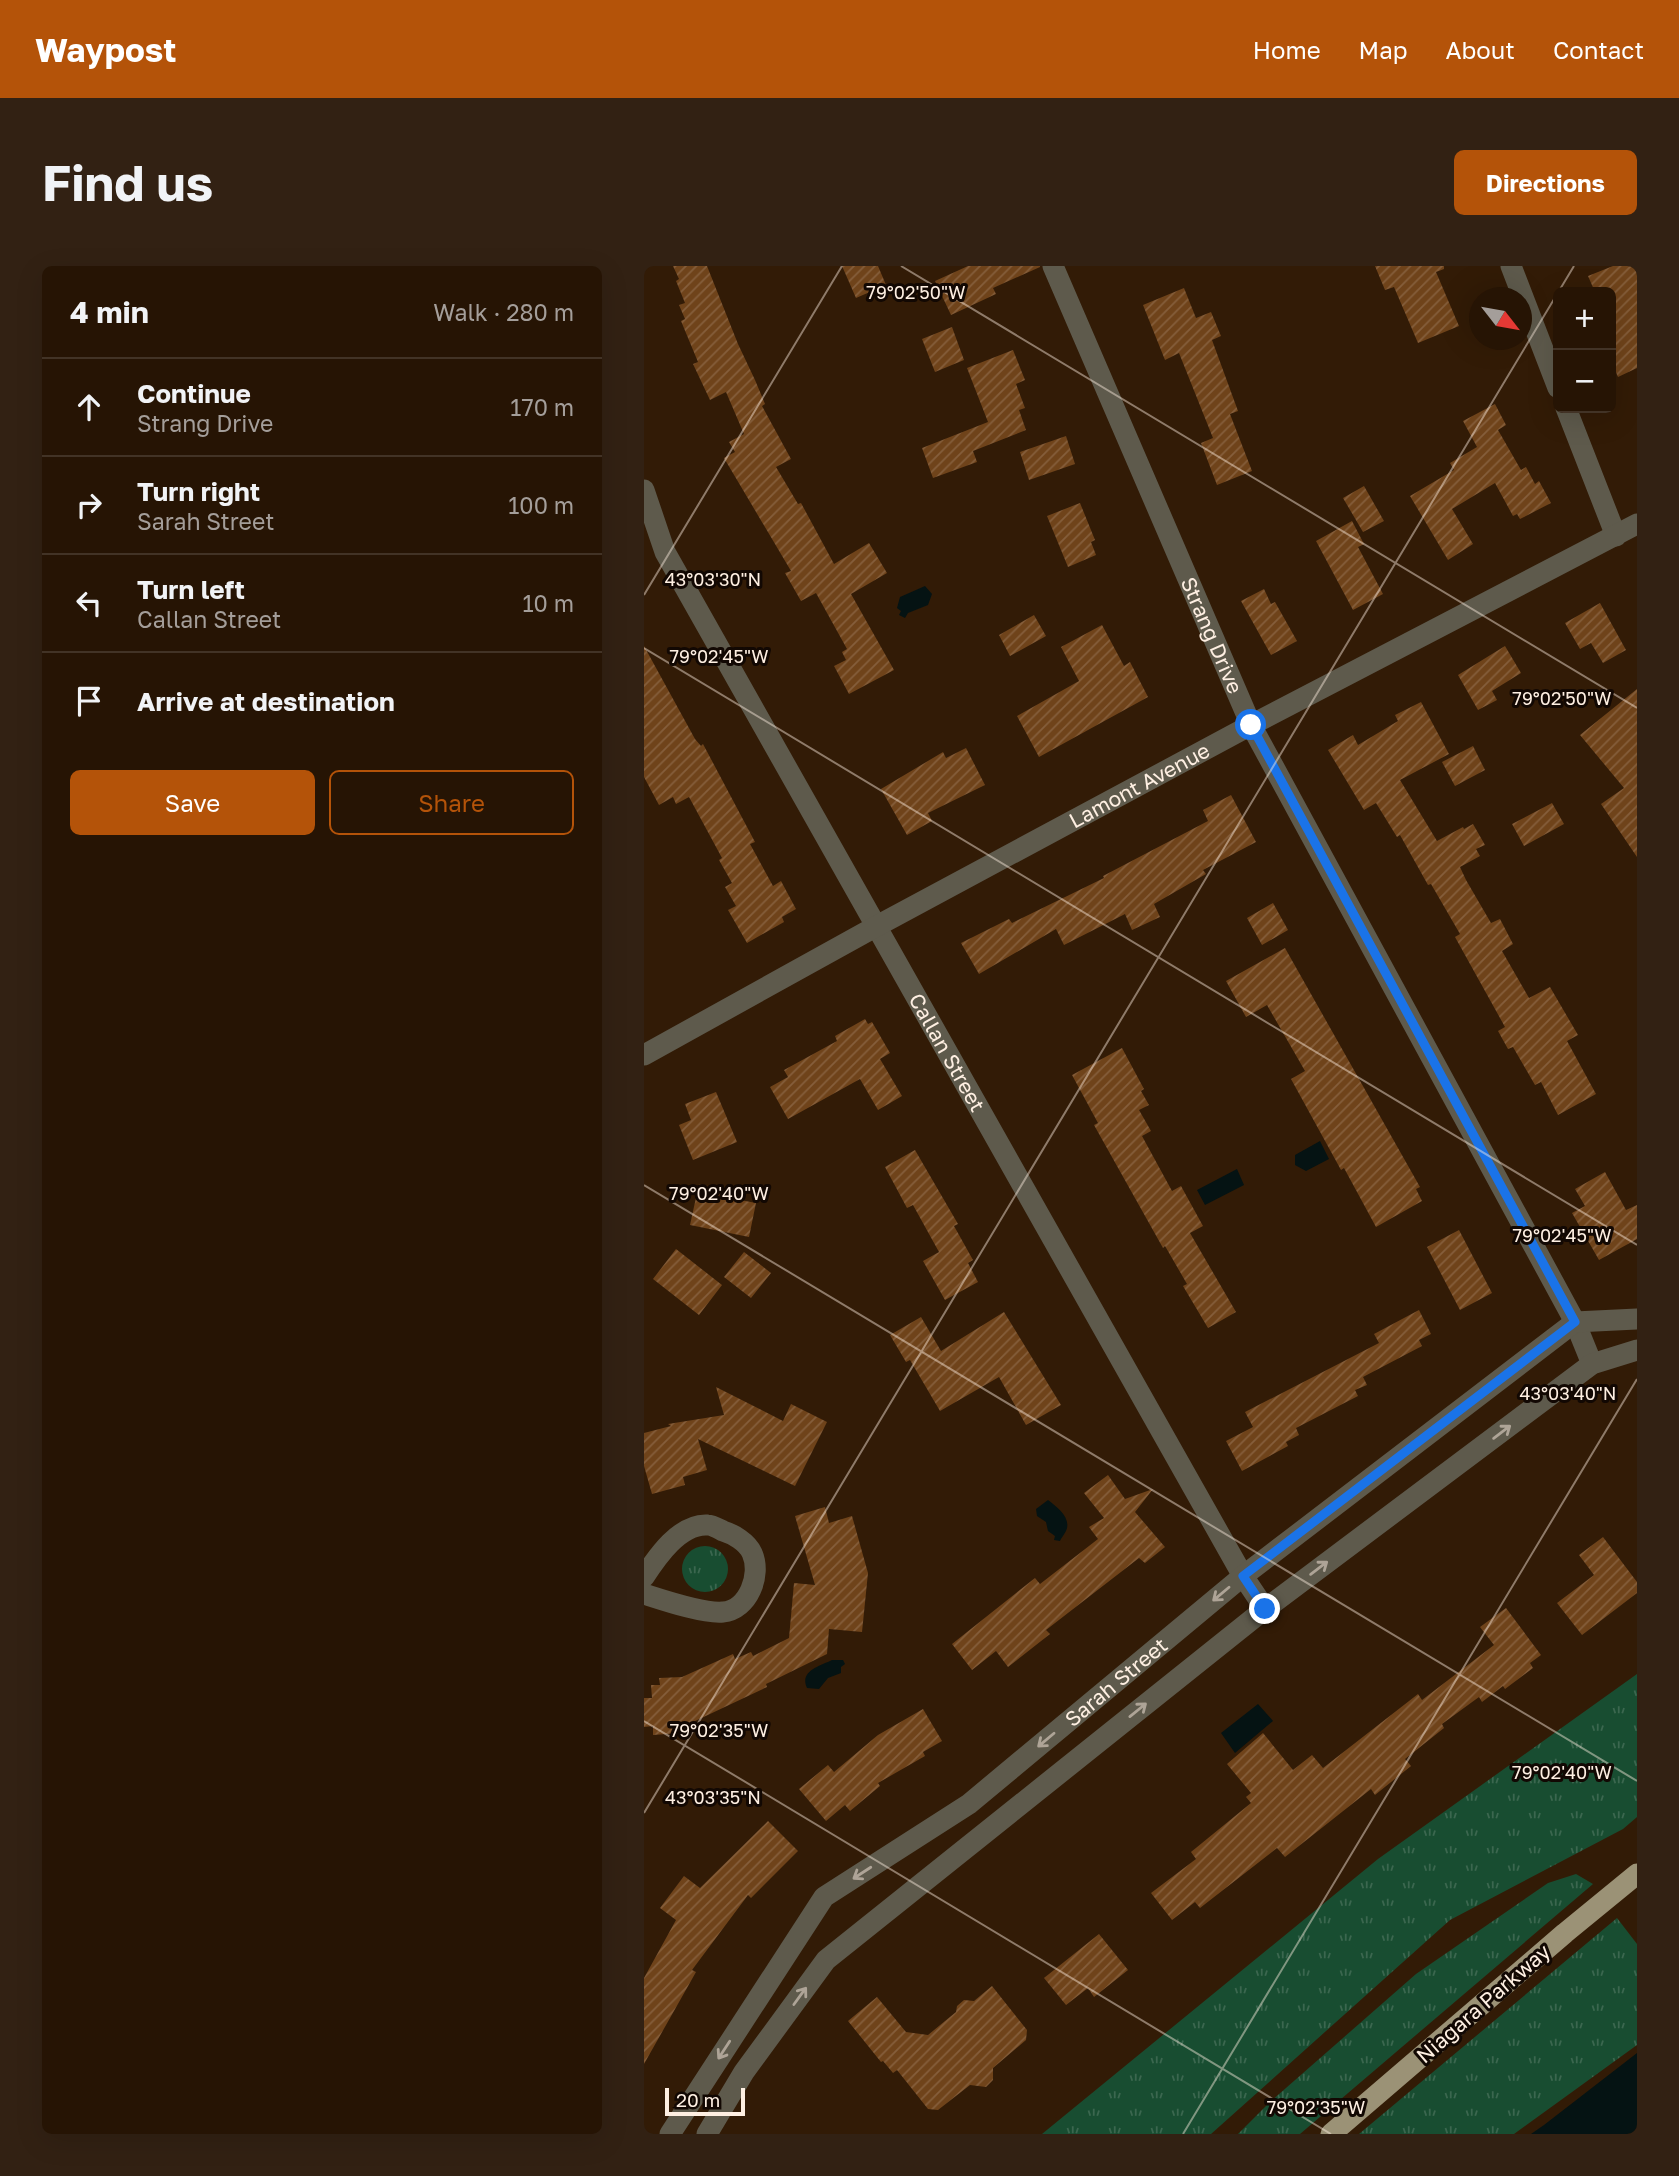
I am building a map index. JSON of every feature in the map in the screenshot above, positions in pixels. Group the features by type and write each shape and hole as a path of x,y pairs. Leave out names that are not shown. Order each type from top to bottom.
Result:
{"main road":[{"name":"Niagara Parkway","path":"1331,2134 1565,1933 1635,1878"}],"street":[{"name":"Strang Drive","path":"1053,266 1251,725 1575,1322 1592,1364"},
{"path":"1511,266 1553,375"},
{"path":"1568,413 1616,536"},
{"name":"Callan Street","path":"644,490 665,552 1243,1576 1265,1609"},
{"name":"Lamont Avenue","path":"644,1055 875,927 1251,725 1637,524"},
{"path":"1575,1322 1637,1320"},
{"name":"Sarah Street","path":"670,2134 824,1897 969,1804 1243,1576 1575,1322"},
{"name":"Sarah Street","path":"708,2134 744,2072 826,1960 1265,1609 1592,1364 1637,1350"},
{"path":"644,1577 656,1559 685,1530 708,1525 735,1535 752,1553 755,1579 745,1602 724,1612 676,1605 644,1594"},
{"path":"969,1804 989,1828"}],"green space":[{"path":"705,1546 722,1552 728,1569 722,1586 705,1592 688,1586 682,1569 688,1552"},
{"path":"1637,1674 1637,1817 1623,1829 1450,1920 1211,2134 1042,2134 1378,1859"},
{"path":"1576,1874 1593,1884 1300,2134 1238,2134 1270,2102 1416,1974 1548,1883"},
{"path":"1617,1918 1637,1944 1637,2045 1514,2134 1359,2134"}],"shaded area":[{"path":"925,586 932,594 928,605 908,613 905,618 899,615 901,611 897,608 900,597"},
{"path":"1320,1141 1329,1159 1306,1171 1295,1165 1295,1155"},
{"path":"1237,1169 1244,1185 1205,1205 1197,1190"},
{"path":"1048,1500 1063,1513 1067,1522 1066,1531 1060,1541 1054,1540 1055,1536 1048,1531 1046,1522 1037,1516 1036,1509"},
{"path":"832,1660 843,1660 845,1664 841,1667 841,1673 828,1678 819,1689 807,1688 805,1682 808,1673"},
{"path":"1258,1704 1273,1721 1235,1753 1221,1733"},
{"path":"1637,2053 1637,2134 1531,2134 1544,2125"}],"building":[{"path":"673,266 707,266 765,404 762,406 791,459 776,467 798,504 801,503 834,564 869,543 887,573 851,594 894,670 849,694 834,666 846,660 842,652 847,649 816,593 801,601 785,573 791,571 724,458 735,452 729,442 744,434 726,392 710,400 693,364 698,362 681,321 685,319 679,305 685,303"},
{"path":"842,266 878,266 886,285 856,298"},
{"path":"968,266 1040,267 993,288 996,294 951,315 935,281"},
{"path":"1375,266 1444,266 1444,269 1436,272 1459,326 1418,343 1394,287 1385,290"},
{"path":"1613,266 1637,266 1637,368 1618,377 1616,287 1593,287 1588,276"},
{"path":"1184,288 1196,318 1211,312 1221,336 1212,340 1238,411 1230,414 1252,471 1217,485 1201,443 1213,438 1179,353 1165,360 1143,305"},
{"path":"952,327 964,360 935,372 922,339"},
{"path":"1013,350 1025,380 1016,384 1025,408 1019,410 1026,430 973,451 977,462 933,478 922,448 988,422 967,368"},
{"path":"1495,404 1506,425 1498,430 1521,470 1526,467 1535,484 1539,481 1551,503 1520,519 1517,514 1513,516 1495,483 1452,509 1473,544 1448,560 1410,496 1454,470 1450,463 1477,447 1463,421"},
{"path":"1066,436 1075,464 1029,480 1020,452"},
{"path":"1364,486 1384,521 1363,532 1343,498"},
{"path":"1080,503 1095,540 1091,542 1096,555 1068,567 1047,516"},
{"path":"1352,521 1364,544 1358,547 1383,594 1353,610 1316,541"},
{"path":"1264,589 1271,604 1275,602 1297,641 1271,655 1241,601"},
{"path":"1600,603 1626,650 1603,663 1591,643 1580,649 1565,623"},
{"path":"1034,615 1046,636 1010,656 999,635"},
{"path":"1102,625 1124,666 1130,662 1148,697 1039,757 1017,716 1079,681 1061,647"},
{"path":"644,646 695,739 701,746 703,744 755,842 750,844 773,886 781,881 796,909 782,917 784,922 747,943 728,910 736,906 725,887 732,883 719,860 722,858 689,797 676,804 673,797 659,805 644,777"},
{"path":"1505,646 1521,673 1492,691 1497,700 1478,710 1458,675"},
{"path":"1637,689 1637,857 1601,804 1624,788 1580,735"},
{"path":"1421,702 1449,754 1400,780 1437,841 1473,824 1485,845 1476,849 1480,856 1460,867 1466,880 1491,923 1500,919 1513,944 1502,951 1529,998 1550,987 1578,1035 1567,1041 1596,1094 1558,1115 1541,1082 1535,1085 1513,1047 1508,1049 1498,1031 1505,1027 1455,937 1460,934 1431,884 1428,885 1400,835 1397,837 1376,803 1364,810 1328,750 1353,735 1358,745 1398,721 1395,715"},
{"path":"1473,746 1485,770 1455,786 1442,762"},
{"path":"966,748 985,785 928,813 932,821 907,835 881,789 943,752 946,758"},
{"path":"1231,795 1256,842 1203,870 1206,874 1154,904 1160,917 1132,930 1125,914 1064,945 1056,929 979,974 961,943 1009,919 1012,923 1104,878 1103,876 1208,821 1203,810"},
{"path":"1552,803 1564,824 1524,846 1512,824"},
{"path":"1273,903 1288,930 1262,945 1247,918"},
{"path":"1285,948 1420,1187 1416,1189 1422,1201 1376,1227 1291,1079 1305,1071 1267,1005 1246,1017 1226,981"},
{"path":"865,1019 868,1024 872,1022 890,1053 880,1059 902,1096 878,1110 860,1079 788,1119 770,1087 788,1077 784,1070 837,1041 835,1036"},
{"path":"1122,1048 1144,1089 1141,1091 1149,1105 1139,1110 1151,1131 1142,1136 1172,1191 1181,1186 1203,1226 1190,1233 1236,1312 1208,1328 1183,1286 1187,1284 1165,1246 1163,1248 1094,1125 1098,1123 1072,1075"},
{"path":"716,1092 737,1142 693,1160 679,1125 691,1120 685,1104"},
{"path":"915,1150 958,1224 954,1226 973,1260 968,1263 978,1282 945,1300 923,1261 939,1252 913,1205 907,1208 885,1167"},
{"path":"1605,1172 1626,1210 1637,1205 1637,1239 1599,1260 1572,1213 1585,1206 1575,1189"},
{"path":"699,1184 736,1192 735,1199 756,1203 749,1237 690,1225"},
{"path":"1459,1230 1492,1293 1460,1310 1427,1247"},
{"path":"676,1249 722,1285 699,1315 653,1279"},
{"path":"744,1252 771,1273 751,1298 724,1277"},
{"path":"1419,1310 1431,1334 1419,1340 1422,1346 1363,1377 1367,1385 1355,1390 1358,1396 1296,1428 1299,1435 1286,1442 1288,1446 1242,1471 1226,1441 1253,1427 1245,1412 1379,1343 1374,1334"},
{"path":"1004,1312 1061,1405 1026,1425 999,1377 940,1411 910,1360 906,1362 890,1335 921,1317 941,1351"},
{"path":"716,1387 783,1421 791,1404 827,1422 795,1486 698,1439 707,1470 683,1477 685,1485 652,1494 644,1466 644,1433 671,1426 668,1424 724,1415"},
{"path":"1108,1475 1125,1499 1153,1489 1135,1512 1165,1547 1145,1563 1139,1558 1046,1630 1050,1634 1008,1667 996,1651 972,1670 952,1644 1035,1578 1040,1584 1098,1539 1089,1527 1104,1518 1084,1493"},
{"path":"825,1507 829,1523 852,1516 868,1573 862,1632 829,1629 827,1654 766,1684 767,1687 693,1722 694,1732 653,1735 653,1726 644,1727 644,1698 652,1698 651,1685 660,1685 659,1678 682,1677 733,1654 735,1659 751,1652 753,1656 789,1638 794,1583 815,1585 795,1516"},
{"path":"1603,1537 1637,1582 1637,1593 1582,1635 1557,1603 1594,1575 1579,1555"},
{"path":"1506,1608 1541,1655 1530,1663 1533,1668 1482,1702 1479,1697 1442,1724 1444,1728 1405,1759 1411,1766 1375,1795 1371,1789 1285,1857 1277,1848 1200,1908 1195,1902 1172,1920 1151,1893 1196,1859 1191,1852 1251,1803 1246,1797 1251,1793 1227,1764 1263,1733 1293,1770 1312,1755 1323,1768 1418,1694 1422,1700 1494,1645 1480,1627"},
{"path":"923,1709 942,1741 923,1752 925,1756 878,1783 880,1786 850,1811 845,1805 826,1821 799,1789 828,1765 834,1772 878,1735"},
{"path":"768,1821 798,1851 751,1898 748,1895 692,1970 696,1972 644,2064 644,1978 676,1920 660,1908 684,1876 700,1888"},
{"path":"1099,1934 1128,1970 1094,1997 1088,1988 1066,2005 1044,1978"},
{"path":"992,1986 1027,2030 1026,2040 993,2068 993,2080 986,2087 970,2085 938,2110 928,2109 897,2070 893,2073 881,2062 848,2021 877,1997 906,2032 928,2035 956,2012 957,2006 964,2000 974,2001"}],"route":[{"path":"1251,725 1575,1322 1243,1576 1265,1609"}]}
